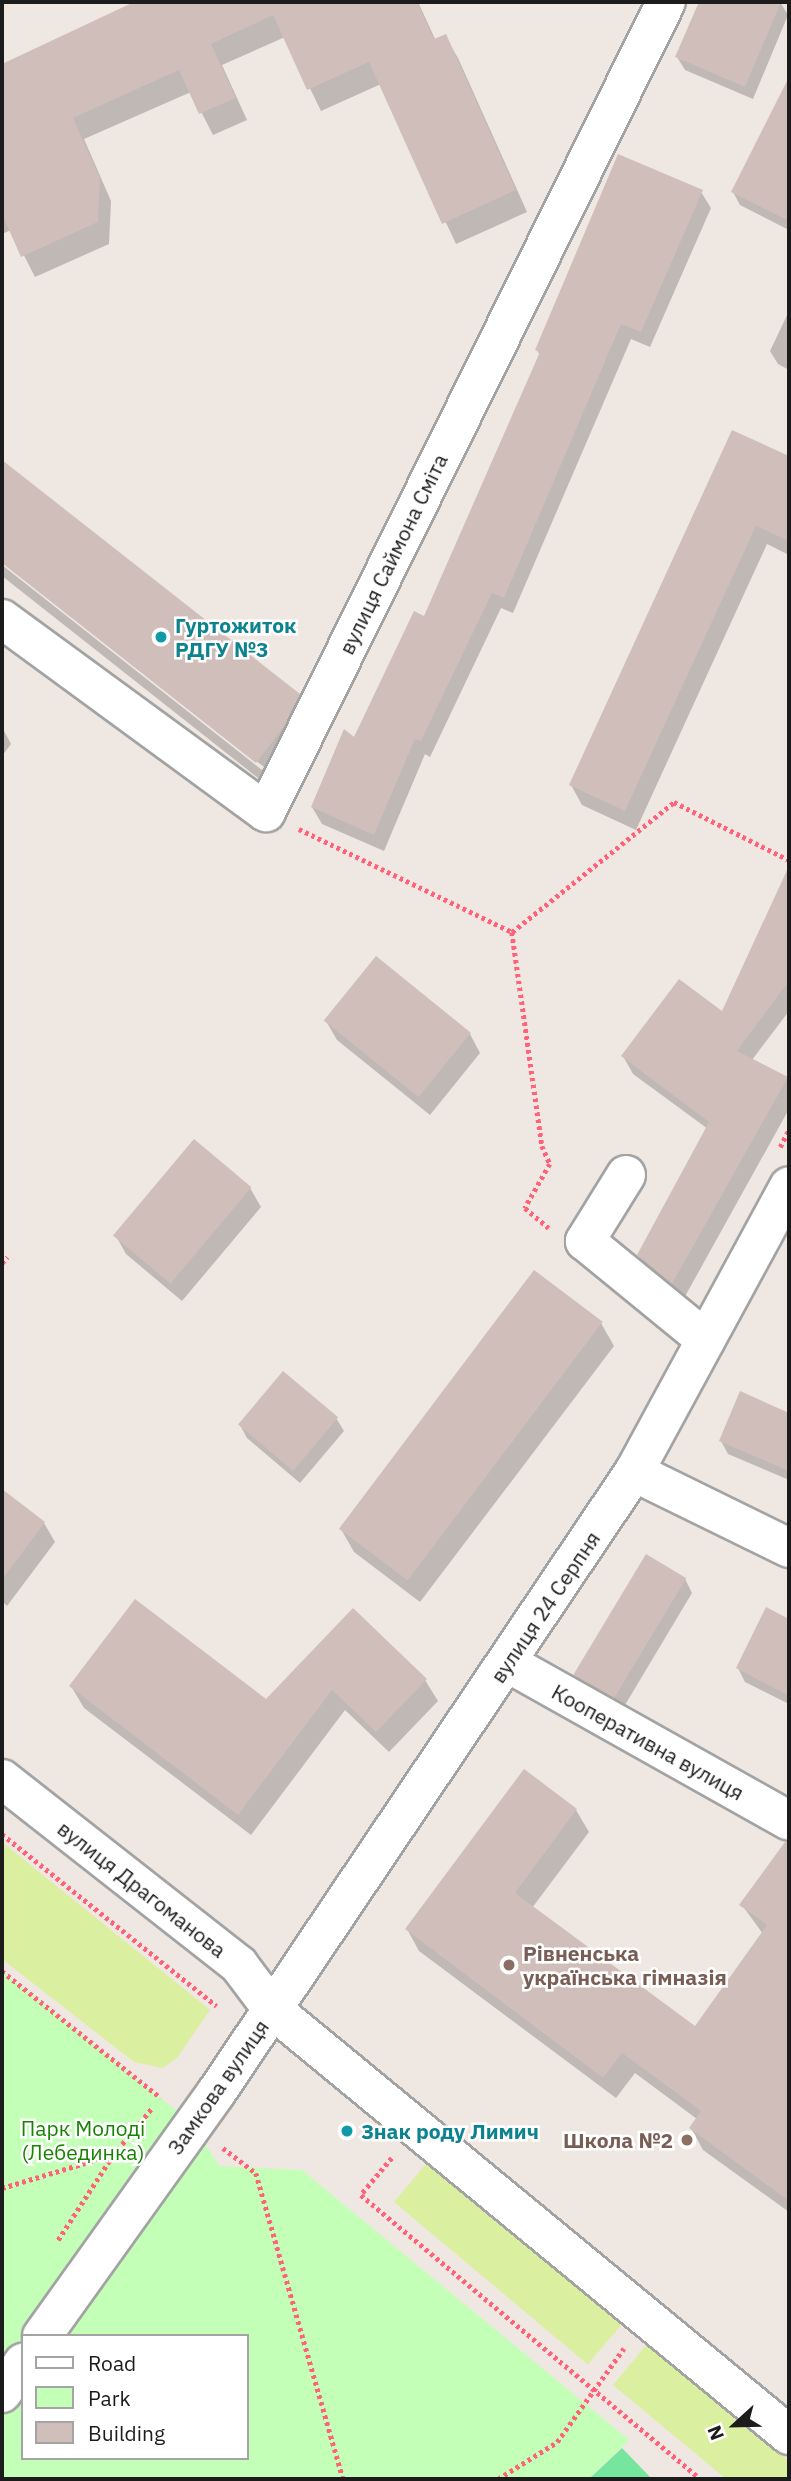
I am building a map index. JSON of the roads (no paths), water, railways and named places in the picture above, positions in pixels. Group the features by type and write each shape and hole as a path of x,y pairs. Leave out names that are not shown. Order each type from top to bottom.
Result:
{"street":[{"name":"вулиця Саймона Сміта","path":"2,619 266,812 666,2"},
{"path":"626,1175 584,1241 706,1340"},
{"name":"вулиця 24 Серпня","path":"272,2009 508,1663 634,1472 789,1186"},
{"path":"634,1472 789,1548"},
{"name":"Кооперативна вулиця","path":"508,1663 789,1821"},
{"name":"вулиця Драгоманова","path":"2,1779 239,1965 272,2009 648,2316 789,2435"},
{"name":"Замкова вулиця","path":"43,2334 272,2009"},
{"path":"2,2393 21,2366"}],"place":[{"name":"Гуртожиток РДГУ №3","path":"161,637"},
{"name":"Рівненська українська гімназія","path":"509,1965"},
{"name":"Знак роду Лимич","path":"347,2131"},
{"name":"Школа №2","path":"687,2140"}],"park label":[{"name":"Парк Молоді (Лебединка)","path":"83,2140"}]}
